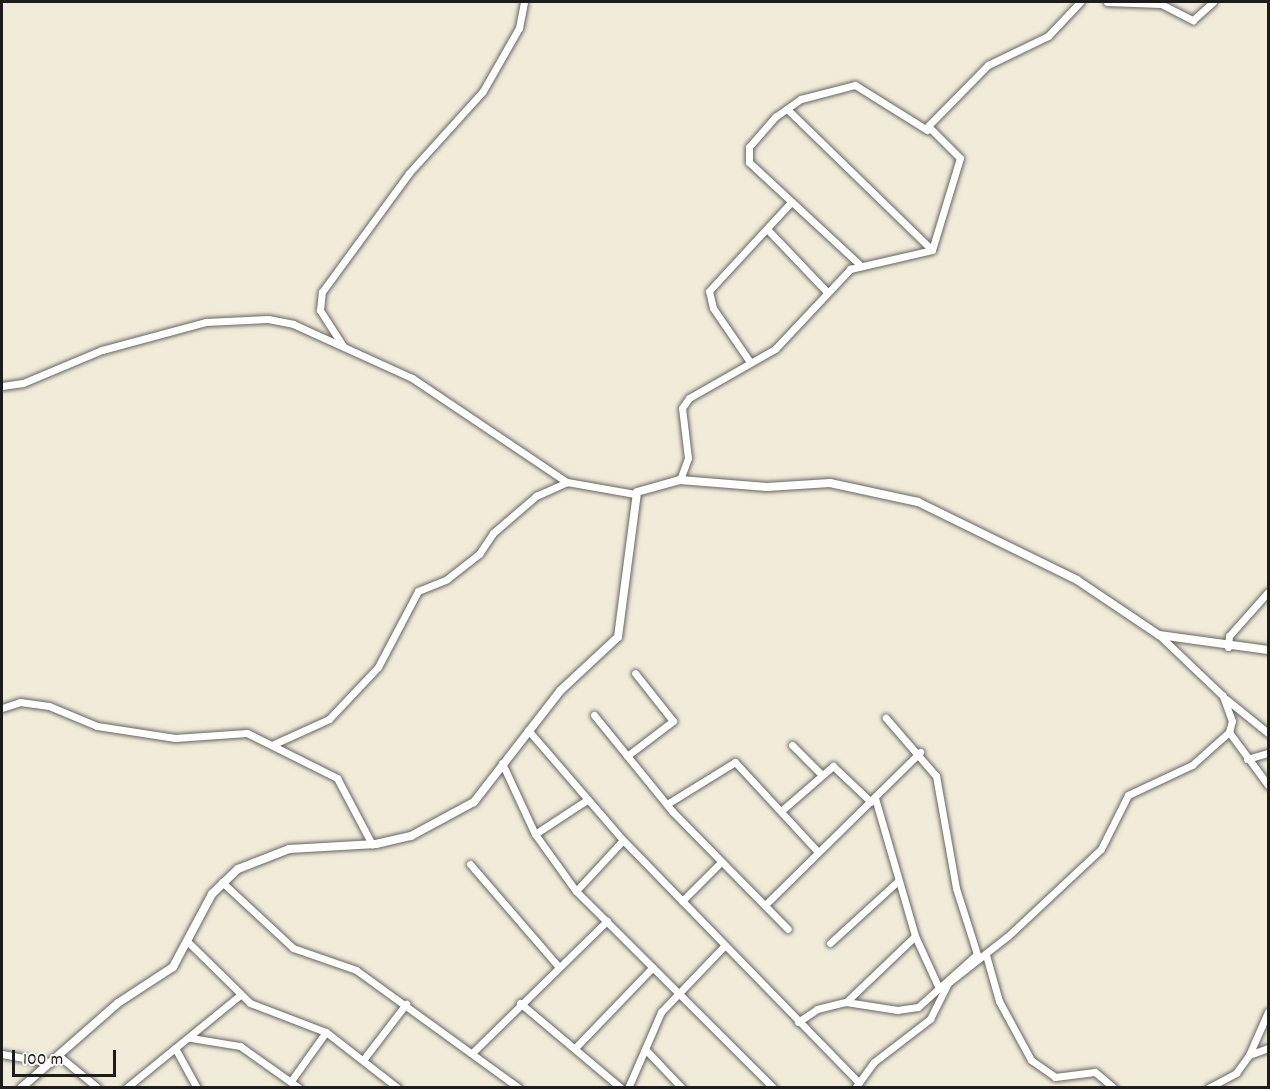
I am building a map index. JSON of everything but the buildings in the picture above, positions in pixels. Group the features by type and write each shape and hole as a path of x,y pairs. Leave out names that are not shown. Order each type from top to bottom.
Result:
{"street":[{"path":"343,346 320,310 322,292 409,173 483,91 519,28 524,2"},
{"path":"927,130 988,65 1048,36 1080,2"},
{"path":"1107,2 1161,4 1193,20 1213,2"},
{"path":"680,480 688,458 683,404 775,349 827,292 860,264 914,258 932,250 960,158 927,130 855,85 801,99 760,133 746,156 791,202 860,264"},
{"path":"787,109 932,250"},
{"path":"750,362 708,297 791,202"},
{"path":"767,229 827,292"},
{"path":"2,386 23,383 102,350 226,319 293,324 440,394 567,482 635,494 680,480 767,487 830,483 918,502 1077,580 1159,634 1223,696 1269,733"},
{"path":"274,744 329,719 378,667 418,591 447,579 479,554 493,533 536,496 567,482"},
{"path":"21,1088 118,1003 173,966 188,942 198,915 222,882 272,853 372,844 411,836 459,814 528,730 618,637 635,494"},
{"path":"1228,647 1229,636 1269,592"},
{"path":"1159,634 1228,647 1269,650"},
{"path":"627,756 673,721 635,673"},
{"path":"1223,696 1230,732 1246,759 1269,784"},
{"path":"2,708 33,703 62,708 97,726 175,738 247,733 274,744 341,782 372,844"},
{"path":"594,715 668,804 721,862 788,929"},
{"path":"798,1022 817,1009 846,1002 908,1011 973,959 979,947 956,888 936,776 920,752 886,718"},
{"path":"528,730 624,840 856,1084 874,1062 915,1036 948,983 986,956 1101,849 1128,795 1192,765 1230,732"},
{"path":"792,745 822,775"},
{"path":"765,905 920,752"},
{"path":"1246,759 1269,753"},
{"path":"668,804 735,762 818,852"},
{"path":"502,763 536,834 576,891 774,1088"},
{"path":"781,811 822,775 836,766 873,800 915,936 938,986"},
{"path":"536,834 588,800"},
{"path":"576,891 624,840"},
{"path":"682,902 721,862"},
{"path":"470,864 558,966"},
{"path":"830,943 898,881"},
{"path":"222,882 293,948 356,970 519,1088"},
{"path":"472,1053 520,1003 607,921"},
{"path":"846,1002 915,936"},
{"path":"188,942 240,995 272,1015 326,1032 398,1088"},
{"path":"628,1088 651,1029 678,992 724,946"},
{"path":"986,956 999,1001 1031,1060 1055,1077 1095,1072 1113,1088"},
{"path":"574,1048 652,967"},
{"path":"126,1088 175,1048 191,1038 240,995"},
{"path":"520,1003 621,1088"},
{"path":"363,1060 406,1004"},
{"path":"1208,1088 1236,1073 1249,1055 1269,1012"},
{"path":"291,1082 326,1032"},
{"path":"191,1038 240,1046 299,1088"},
{"path":"175,1048 197,1088"},
{"path":"1249,1055 1269,1048"},
{"path":"645,1049 682,1088"},
{"path":"2,1054 50,1063"},
{"path":"59,1056 98,1088"}]}
